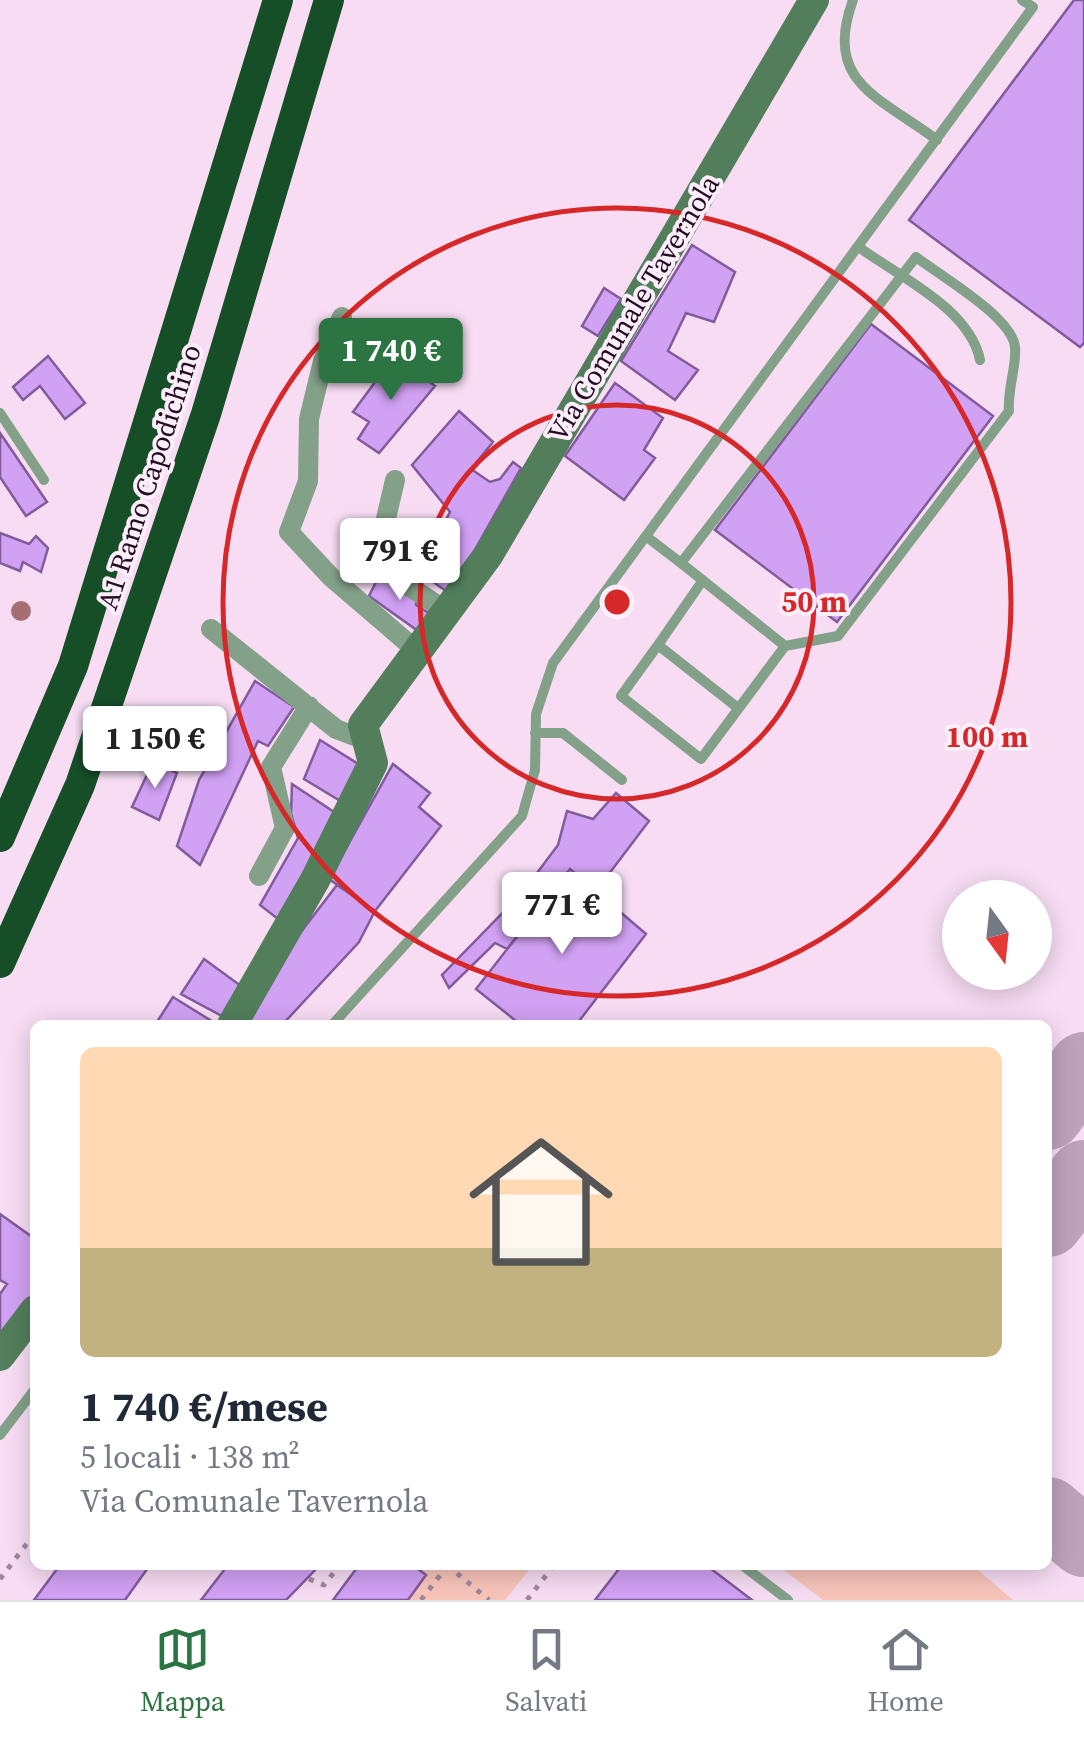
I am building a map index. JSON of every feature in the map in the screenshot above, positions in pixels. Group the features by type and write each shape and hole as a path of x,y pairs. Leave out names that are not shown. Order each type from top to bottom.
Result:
{"highway":[{"name":"A1 Ramo Capodichino","path":"0,837 73,666 278,0"},
{"name":"A1 Ramo Capodichino","path":"0,962 92,748 206,414 328,0"}],"street":[{"name":"Via Comunale Tavernola","path":"235,1020 348,817 373,763 362,725 488,554 814,0"},
{"path":"342,317 318,380 309,418 308,482 289,532 331,577 416,650"},
{"path":"395,480 380,540 394,576 446,611"},
{"path":"211,628 336,729 366,740"},
{"path":"258,876 285,828 271,767 309,706"},
{"path":"0,1356 30,1317"}],"lane":[{"path":"853,0 840,34 850,74 937,140"},
{"path":"337,1020 522,816 534,770 536,714 553,663 860,248 1031,2"},
{"path":"860,248 964,323 977,342 980,360"},
{"path":"682,563 916,257 1004,324 1015,348 1007,386 1008,411 838,636 784,646 701,759 620,696 703,580"},
{"path":"0,413 44,480"},
{"path":"647,537 784,646"},
{"path":"658,645 738,708"},
{"path":"535,732 563,733 622,780"},
{"path":"0,1435 30,1396"},
{"path":"749,1570 788,1600"}],"path":[{"path":"0,1578 30,1539"},
{"path":"309,1579 324,1586 336,1570"},
{"path":"421,1600 443,1570"},
{"path":"453,1570 489,1600"},
{"path":"528,1600 550,1570"}],"shaded area":[{"path":"420,1570 529,1570 505,1600 408,1600 426,1575"},
{"path":"784,1570 978,1570 1013,1600 823,1600"}],"building":[{"path":"1074,0 1084,0 1084,343 1080,347 909,220"},
{"path":"692,245 735,272 714,322 686,313 668,351 698,370 675,400 621,361"},
{"path":"604,288 621,299 598,336 582,326"},
{"path":"871,324 993,416 837,622 715,530"},
{"path":"395,355 435,386 379,453 358,439 369,422 353,412"},
{"path":"48,356 85,403 65,419 40,386 23,400 13,387"},
{"path":"615,383 663,418 644,450 655,458 624,500 565,456"},
{"path":"459,411 493,442 471,469 490,482 500,479 513,462 521,468 450,594 418,571 450,512 412,465"},
{"path":"0,433 47,502 26,516 0,477"},
{"path":"0,533 29,544 36,536 48,548 41,572 23,562 20,571 0,563"},
{"path":"379,576 417,599 416,605 432,615 418,631 369,596"},
{"path":"255,681 294,707 268,746 258,741 200,865 177,846 199,780"},
{"path":"320,740 360,765 342,802 304,779"},
{"path":"153,762 177,773 159,820 132,807"},
{"path":"393,764 430,793 419,807 441,826 375,911 329,879"},
{"path":"292,784 340,816 282,922 260,905 298,838 291,813"},
{"path":"616,793 649,821 596,891 570,869 507,949 495,943 449,988 442,975 522,893 558,845 567,811 593,819"},
{"path":"570,869 646,934 580,1020 515,1020 476,989"},
{"path":"337,885 375,911 359,942 287,1020 249,1020 294,941"},
{"path":"204,959 241,986 222,1016 181,994"},
{"path":"173,997 210,1020 158,1020"},
{"path":"0,1214 30,1235 30,1303 0,1344 0,1294 7,1284 0,1280"},
{"path":"56,1570 146,1570 125,1600 34,1600"},
{"path":"224,1570 315,1570 286,1600 201,1600"},
{"path":"355,1570 420,1570 426,1575 408,1600 333,1600"},
{"path":"618,1570 713,1570 752,1600 595,1600"}],"taxiway":[{"path":"1052,1110 1084,1067"},
{"path":"1052,1217 1084,1175"},
{"path":"1052,1515 1084,1542"}]}
